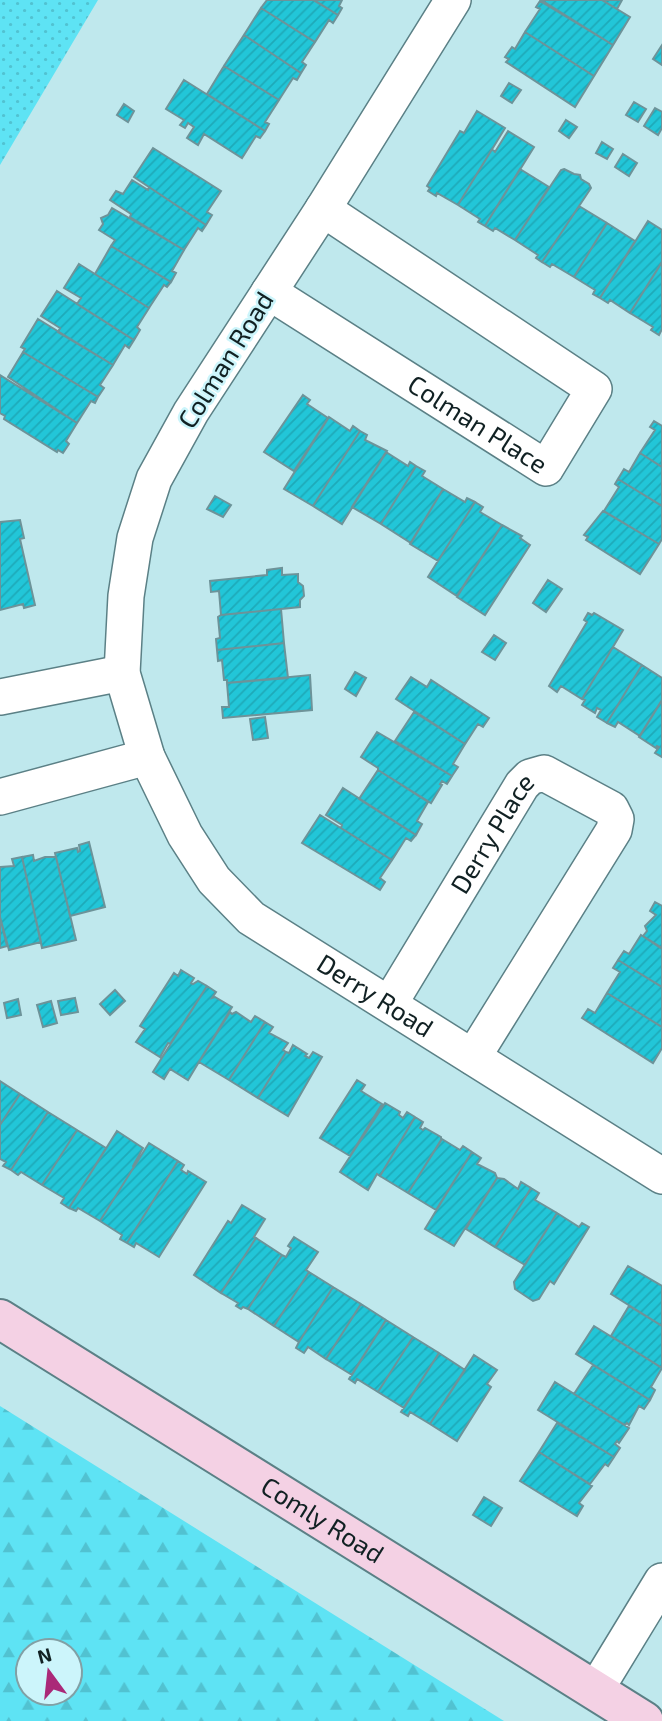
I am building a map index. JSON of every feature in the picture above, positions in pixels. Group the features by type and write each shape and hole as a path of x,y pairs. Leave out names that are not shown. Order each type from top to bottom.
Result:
{"street":[{"name":"Colman Road","path":"147,757 122,673 126,596 133,550 154,480 191,412 323,209 453,0"},
{"name":"Colman Place","path":"269,292 547,468 594,389 323,209"},
{"path":"0,697 122,673"},
{"path":"0,797 147,757"},
{"name":"Derry Road","path":"147,757 185,835 214,880 250,918 390,1003 662,1176"},
{"name":"Derry Place","path":"390,1003 530,776 544,773 611,810 615,819 614,830 473,1057"},
{"name":"Comly Road","path":"0,1319 643,1721"},
{"path":"595,1691 662,1581"}],"green space":[{"path":"0,0 98,0 0,165"},
{"path":"0,1406 504,1721 0,1721"}],"building":[{"path":"267,0 313,0 338,15 333,23 329,20 315,42 261,8"},
{"path":"314,0 342,0 339,6 342,8 338,15"},
{"path":"541,0 602,0 630,17 613,45"},
{"path":"602,0 622,0 617,9"},
{"path":"540,1 613,45 594,76 525,32 540,9 536,7"},
{"path":"261,8 315,42 302,62 306,65 301,73 244,35"},
{"path":"525,32 594,76 575,107 506,62 509,59 505,57 512,47 515,49"},
{"path":"244,35 301,73 297,80 293,78 279,100 224,66"},
{"path":"662,45 662,65 653,59"},
{"path":"224,66 279,100 265,122 269,124 265,131 207,94"},
{"path":"184,80 265,131 260,138 256,136 242,158 204,134 198,145 187,138 194,127 188,123 185,128 180,125 184,120 166,109"},
{"path":"509,83 521,90 512,103 501,96"},
{"path":"634,102 646,109 638,122 626,115"},
{"path":"124,104 134,111 128,122 117,115"},
{"path":"655,108 662,112 662,128 658,135 644,126"},
{"path":"477,111 505,128 458,205 437,193 436,196 428,191 430,188 427,186 460,131 464,133"},
{"path":"566,120 577,127 569,138 559,131"},
{"path":"508,131 534,147 485,226 478,222 480,219 458,205 492,149 495,152"},
{"path":"602,142 613,149 607,159 596,153"},
{"path":"153,148 221,191 207,212 212,215 206,225 134,177"},
{"path":"623,154 637,163 629,176 615,167"},
{"path":"520,169 549,187 515,240 495,228 493,231 485,226"},
{"path":"564,169 580,175 591,188 542,262 536,258 538,255 515,240"},
{"path":"132,180 148,190 149,187 206,225 202,231 198,228 184,250 130,217 131,214 110,200 116,191 123,194"},
{"path":"579,206 607,223 574,277 552,264 550,267 542,262"},
{"path":"112,208 184,250 172,271 176,273 171,282 111,246 115,240 99,230 103,224 101,218 108,215"},
{"path":"648,221 662,230 662,262 630,313 610,300 608,303 600,298"},
{"path":"607,223 635,241 600,298 593,294 595,290 574,277"},
{"path":"111,246 171,282 167,287 164,285 149,308 95,274"},
{"path":"662,262 662,329 659,335 651,330 653,327 630,313"},
{"path":"79,264 149,308 137,327 140,330 134,340 77,304 81,298 64,288"},
{"path":"57,291 134,340 129,348 125,345 113,365 58,332 60,328 41,316"},
{"path":"38,319 113,365 100,385 104,388 98,397 23,352 25,349 21,347"},
{"path":"23,352 98,397 95,403 91,401 77,423 8,377"},
{"path":"0,375 77,423 66,441 69,444 63,453 58,450 57,452 4,419 5,416 0,413"},
{"path":"303,395 310,400 307,404 328,418 294,471 264,452"},
{"path":"329,417 350,431 353,426 360,431 313,506 284,489"},
{"path":"654,421 662,426 662,467 640,453 655,430 650,427"},
{"path":"360,431 367,435 365,440 387,451 342,524 313,506"},
{"path":"386,452 408,466 410,462 416,466 381,524 352,507"},
{"path":"640,453 662,467 662,506 618,479 624,469 629,472"},
{"path":"416,466 425,471 422,476 443,489 411,543 381,524"},
{"path":"618,479 662,506 662,539 659,544 604,511 619,487 615,484"},
{"path":"443,489 465,502 467,498 475,502 438,561 410,544"},
{"path":"215,496 231,505 223,517 207,509"},
{"path":"475,502 483,507 480,512 502,525 457,596 428,577"},
{"path":"603,511 659,544 640,574 586,540 588,537 584,535"},
{"path":"20,520 24,538 20,539 35,605 24,608 23,604 0,610 0,522"},
{"path":"502,525 522,536 520,538 530,545 485,615 457,597"},
{"path":"282,568 282,575 298,574 298,582 303,586 304,596 300,600 300,607 221,615 219,591 211,592 210,581 267,575 267,570"},
{"path":"548,580 562,589 546,612 533,603"},
{"path":"281,609 284,643 217,650 216,639 220,638 218,617 221,615"},
{"path":"588,613 594,613 623,630 582,699 561,686 557,692 549,686 587,622 584,620"},
{"path":"494,635 506,643 495,660 482,652"},
{"path":"284,643 288,678 227,683 227,680 224,680 222,660 218,661 217,650"},
{"path":"613,647 642,665 607,723 597,717 601,710 597,708 595,713 582,705 585,700 582,699"},
{"path":"642,665 662,678 662,700 640,736 618,722 615,727 607,723"},
{"path":"355,672 366,678 356,696 345,689"},
{"path":"310,675 312,710 223,718 222,707 229,707 227,683"},
{"path":"411,677 427,687 431,680 489,718 483,727 478,724 465,744 396,699"},
{"path":"662,700 662,757 655,753 659,747 656,748 639,737"},
{"path":"414,712 465,744 453,764 458,767 452,776 395,741"},
{"path":"265,717 268,738 253,740 250,719"},
{"path":"377,732 452,776 447,784 442,781 431,803 361,757"},
{"path":"378,770 428,802 417,821 422,824 416,835 359,799"},
{"path":"343,788 416,835 411,841 406,838 392,860 341,828 342,825 326,815"},
{"path":"320,815 392,860 380,878 385,882 380,890 302,843"},
{"path":"89,842 105,907 70,916 55,853 77,848 78,852 79,845"},
{"path":"33,855 34,861 56,857 76,940 42,948 22,857"},
{"path":"22,857 41,942 9,950 0,917 0,867 14,866 12,859"},
{"path":"655,902 662,906 662,948 643,936 647,931 645,926 656,915 650,911"},
{"path":"0,917 7,946 0,948"},
{"path":"641,935 662,949 662,987 618,960 624,951 629,954"},
{"path":"618,960 662,987 662,1027 607,993 620,972 613,968"},
{"path":"181,970 194,978 191,983 198,981 207,986 160,1057 136,1042 145,1029 140,1026 174,973 178,976"},
{"path":"207,986 216,992 212,998 215,997 232,1007 188,1080 170,1069 164,1079 153,1072"},
{"path":"115,990 125,1001 110,1015 100,1004"},
{"path":"607,993 662,1027 662,1048 653,1063 582,1018 588,1009 595,1013"},
{"path":"75,998 78,1012 61,1015 58,1001"},
{"path":"18,999 21,1015 7,1018 4,1003"},
{"path":"51,1001 57,1023 43,1027 37,1005"},
{"path":"230,1012 236,1012 251,1022 255,1016 265,1022 229,1080 199,1062"},
{"path":"265,1022 273,1027 269,1033 288,1043 283,1050 286,1052 258,1098 229,1080"},
{"path":"293,1045 309,1058 313,1052 322,1057 288,1116 258,1098"},
{"path":"357,1080 365,1085 361,1091 382,1104 350,1156 320,1138"},
{"path":"0,1081 20,1094 0,1125"},
{"path":"20,1094 48,1112 11,1170 3,1166 6,1162 0,1159 0,1125"},
{"path":"385,1103 400,1112 399,1115 403,1118 407,1112 415,1117 380,1176 377,1174 368,1190 340,1172"},
{"path":"48,1112 77,1130 42,1185 21,1172 18,1175 11,1170"},
{"path":"415,1117 423,1122 420,1128 441,1137 441,1140 408,1193 380,1176"},
{"path":"77,1130 106,1148 69,1208 61,1203 64,1198 42,1185"},
{"path":"117,1131 143,1148 100,1221 78,1208 76,1211 69,1208"},
{"path":"442,1139 460,1150 463,1146 472,1152 436,1210 408,1193"},
{"path":"149,1143 178,1161 127,1243 120,1239 122,1235 100,1221"},
{"path":"472,1152 481,1158 477,1164 495,1173 497,1178 454,1246 425,1229"},
{"path":"178,1161 184,1165 181,1170 187,1174 188,1171 206,1182 159,1257 136,1243 134,1247 127,1243"},
{"path":"497,1178 504,1179 518,1189 521,1182 531,1188 495,1247 466,1229"},
{"path":"531,1188 539,1193 535,1200 557,1213 525,1265 495,1247"},
{"path":"242,1205 265,1219 221,1293 194,1275 228,1221 231,1223"},
{"path":"557,1213 579,1227 582,1223 589,1227 554,1284 550,1281 539,1299 533,1301 515,1289 514,1282"},
{"path":"294,1237 318,1252 306,1270 309,1272 274,1326 248,1309 282,1255 286,1257 291,1248 288,1246"},
{"path":"256,1238 282,1255 248,1309 241,1309 236,1306 238,1303 221,1293"},
{"path":"628,1266 662,1286 662,1326 611,1294"},
{"path":"309,1272 333,1287 299,1342 274,1326"},
{"path":"333,1287 361,1304 326,1359 308,1347 304,1353 296,1348"},
{"path":"361,1304 386,1320 352,1375 326,1359"},
{"path":"629,1306 662,1326 662,1368 611,1336"},
{"path":"386,1320 413,1337 378,1392 357,1379 355,1383 349,1379"},
{"path":"594,1326 662,1368 651,1387 655,1390 650,1400 576,1354"},
{"path":"413,1337 439,1353 404,1408 378,1392"},
{"path":"439,1353 465,1370 430,1424 410,1412 408,1416 401,1412"},
{"path":"474,1355 497,1370 487,1384 491,1387 457,1441 430,1424"},
{"path":"593,1365 650,1400 644,1409 639,1406 629,1425 574,1394"},
{"path":"555,1382 629,1428 619,1443 617,1441 615,1444 620,1448 614,1457 538,1410"},
{"path":"557,1423 614,1457 590,1484 539,1452"},
{"path":"539,1452 592,1486 579,1503 583,1506 577,1516 520,1481"},
{"path":"484,1497 502,1508 491,1526 473,1515"}]}
